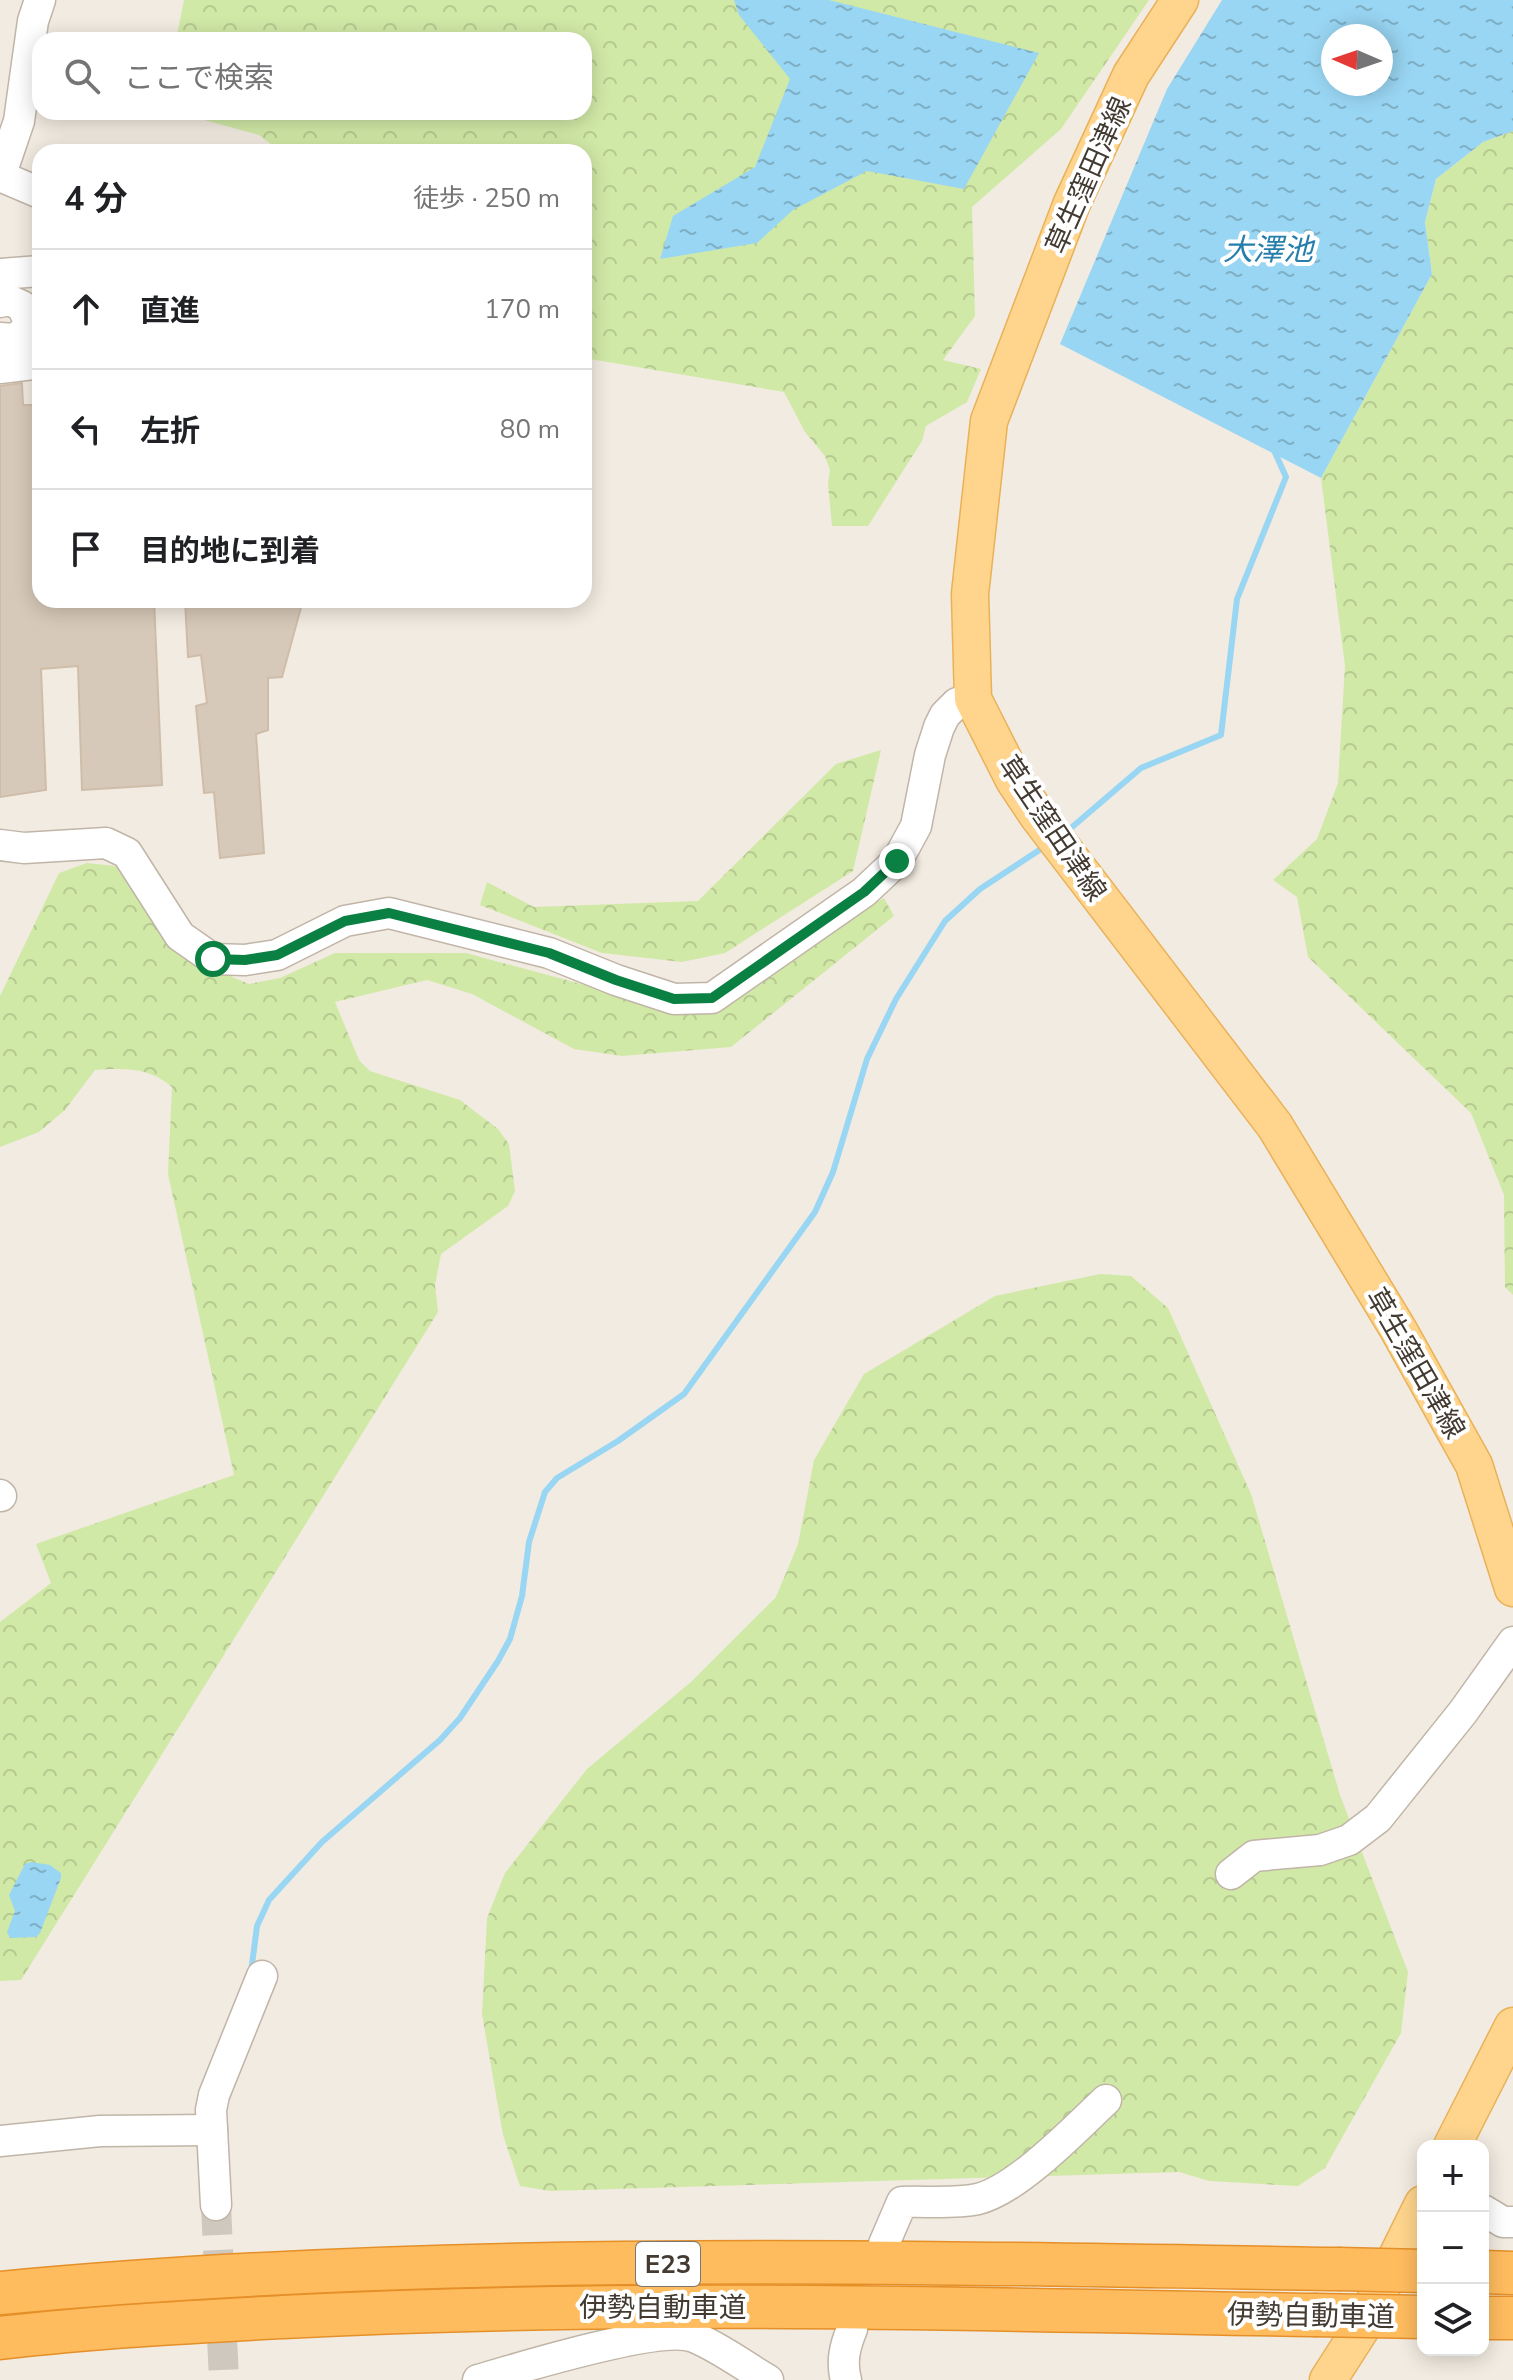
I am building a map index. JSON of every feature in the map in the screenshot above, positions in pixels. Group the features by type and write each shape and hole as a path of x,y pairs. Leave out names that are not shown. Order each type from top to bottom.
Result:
{"highway":[{"name":"伊勢自動車道","path":"0,2293 228,2275 406,2268 909,2263 1417,2271"},
{"path":"1489,2272 1513,2273"},
{"name":"伊勢自動車道","path":"0,2338 69,2330 224,2320 588,2307 1417,2317"},
{"path":"1489,2318 1513,2318"}],"main road":[{"name":"草生窪田津線","path":"1180,0 1131,75 1072,203 989,421 970,594 973,699 1014,780 1055,840 1283,1139 1398,1329 1474,1465 1513,1588"},
{"path":"1455,2140 1513,2026"},
{"path":"1328,2380 1362,2327 1419,2212"}],"street":[{"path":"32,190 0,176 19,121 33,21 40,0"},
{"path":"0,274 32,272"},
{"path":"0,302 16,302 27,313 29,322 19,357"},
{"path":"0,845 24,848 106,843 127,853 180,936 213,959 245,960 277,955 345,921 389,913 549,953 674,999 712,998 864,892 897,861 916,826 930,755 939,727 957,703 973,699"},
{"path":"1231,1874 1254,1856 1320,1850 1349,1840 1378,1818 1463,1712 1513,1642"},
{"path":"216,2205 211,2110 214,2095 262,1976"},
{"path":"884,2244 902,2202 966,2200 994,2193 1040,2162 1106,2100"},
{"path":"0,2141 100,2131 212,2130"},
{"path":"1486,2212 1503,2222 1513,2222"},
{"path":"846,2380 844,2347 852,2329"},
{"path":"478,2380 568,2354 668,2334 692,2336 768,2380"}],"green space":[{"path":"184,0 1149,0 1061,129 972,207 975,316 943,360 981,369 967,402 926,426 922,441 868,526 832,526 828,484 830,470 825,456 805,432 784,392 592,359 592,144 271,144 259,135 204,120 592,120 592,32 178,32"},
{"path":"1513,131 1513,1295 1505,1287 1504,1195 1471,1113 1308,957 1297,897 1273,880 1317,839 1338,783 1345,666 1321,478 1432,274 1425,222 1436,179 1483,142"},
{"path":"881,750 853,871 725,953 682,962 602,953 480,905 487,882 534,907 698,901 836,764"},
{"path":"87,863 115,866 128,875 194,961 249,984 280,978 335,953 466,953 684,1012 884,898 894,916 731,1047 622,1056 574,1049 472,994 427,980 335,1002 359,1060 370,1071 460,1100 498,1129 509,1144 515,1191 508,1206 441,1254 435,1285 438,1312 21,1980 0,1981 0,1622 51,1583 36,1544 234,1475 168,1174 172,1087 145,1072 95,1070 65,1110 39,1132 0,1147 0,996 59,873"},
{"path":"1100,1274 1131,1276 1168,1308 1251,1494 1340,1795 1408,1972 1401,2033 1325,2168 1298,2186 1209,2181 1179,2172 550,2191 520,2186 503,2135 482,2014 487,1918 505,1873 587,1769 691,1682 776,1597 798,1544 814,1460 864,1374 995,1296"}],"water":[{"path":"734,0 829,0 1039,53 964,189 867,171 793,210 757,243 660,259 673,216 755,167 790,79 739,15"},
{"name":"大澤池","path":"1222,0 1513,0 1513,131 1483,142 1436,179 1425,222 1432,274 1321,478 1060,344 1167,89"},
{"path":"25,1864 50,1865 61,1873 61,1878 40,1933 36,1937 10,1938 7,1932 15,1911 9,1895"}],"building":[{"path":"22,383 23,405 32,405 32,608 154,608 162,785 82,790 78,666 41,669 46,790 0,797 0,386"},
{"path":"185,608 301,608 282,677 268,678 268,730 256,734 264,853 220,858 214,792 204,793 196,706 207,703 201,655 188,657"}],"waterway":[{"path":"1064,834 1141,768 1221,735 1237,599 1286,477 1273,448"},
{"path":"251,1972 257,1926 269,1900 322,1842 440,1740 460,1718 498,1661 510,1639 522,1596 529,1542 545,1492 557,1478 618,1441 684,1394 815,1212 833,1172 867,1059 896,999 945,921 980,889 1044,847"}],"tunnel":[{"path":"216,2205 224,2380"}],"route":[{"path":"213,959 245,960 277,955 345,921 389,913 549,953 674,999 712,998 864,892 897,861"}]}
